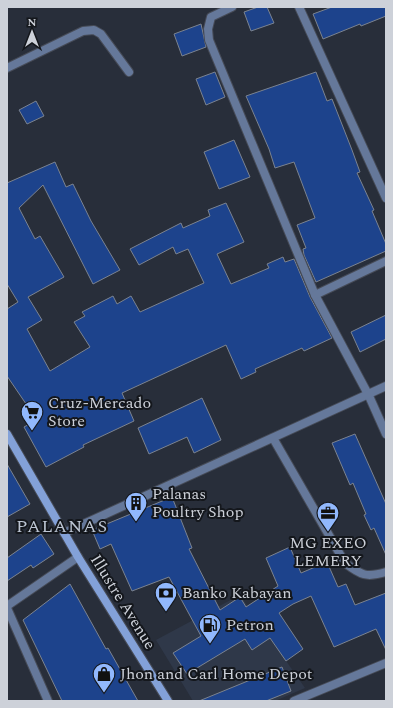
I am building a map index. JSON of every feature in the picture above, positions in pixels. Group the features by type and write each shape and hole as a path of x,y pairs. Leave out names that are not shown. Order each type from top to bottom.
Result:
{"main road":[{"name":"Illustre Avenue","path":"7,434 78,557 168,701"}],"street":[{"path":"232,7 211,17 208,29 209,40 315,295 369,396 386,434"},
{"path":"299,7 386,198"},
{"path":"7,68 83,31 94,30 101,34 129,72"},
{"path":"315,295 386,261"},
{"path":"64,533 369,396 386,386"},
{"path":"273,438 345,563 359,574 372,576 386,572"},
{"path":"48,701 7,607 78,557"},
{"path":"294,701 386,663"}],"shaded area":[{"path":"240,595 305,688 275,701 193,701 156,640"}],"building":[{"path":"258,7 267,7 274,23 251,31 244,12"},
{"path":"332,7 386,7 386,16 361,26 360,24 323,39 313,14"},
{"path":"201,24 206,47 182,56 174,34"},
{"path":"215,72 225,97 206,105 196,79"},
{"path":"316,72 327,101 332,99 352,150 360,172 357,173 374,210 372,211 386,244 386,251 316,282 304,255 303,249 306,248 297,225 315,218 294,162 275,168 269,149 246,96"},
{"path":"36,101 44,116 27,124 19,110"},
{"path":"234,140 250,177 219,189 204,152"},
{"path":"55,162 66,187 73,184 91,221 120,270 93,284 43,185 19,208 35,239 40,236 64,277 28,297 42,320 27,329 50,371 90,347 74,322 85,316 82,312 113,296 117,304 131,296 140,312 204,283 188,249 176,254 173,247 139,265 130,249 181,223 183,228 210,216 208,210 226,203 244,242 217,254 231,284 269,268 267,264 283,257 285,262 294,259 310,297 332,338 304,351 302,348 255,369 256,372 241,379 226,345 122,393 134,421 83,445 84,447 46,467 24,427 37,420 7,376 7,309 18,302 7,284 7,183"},
{"path":"386,315 386,339 360,352 351,332"},
{"path":"202,398 221,440 194,453 187,437 149,454 138,428"},
{"path":"355,434 386,504 386,555 374,528 371,530 353,483 350,485 332,443"},
{"path":"7,464 30,504 7,517"},
{"path":"172,497 192,548 189,549 220,610 240,597 246,607 278,586 266,558 290,547 301,573 327,562 338,587 346,584 355,605 386,593 386,650 376,629 334,647 311,596 293,604 279,613 303,649 286,661 270,638 252,650 245,639 187,674 173,653 201,636 169,577 132,591 111,544 100,549 92,530"},
{"path":"41,534 54,554 33,568 31,565 7,581 7,558"},
{"path":"70,584 106,649 108,648 138,701 62,701 23,620"},
{"path":"282,667 291,691 266,701 199,701"}],"place":[{"name":"Cruz-Mercado Store","path":"32,432"},
{"name":"Palanas Poultry Shop","path":"136,522"},
{"name":"MG EXEO LEMERY","path":"328,532"},
{"name":"Banko Kabayan","path":"166,612"},
{"name":"Petron","path":"210,644"},
{"name":"Jhon and Carl Home Depot","path":"104,694"}],"district":[{"name":"PALANAS","path":"62,526"}]}
